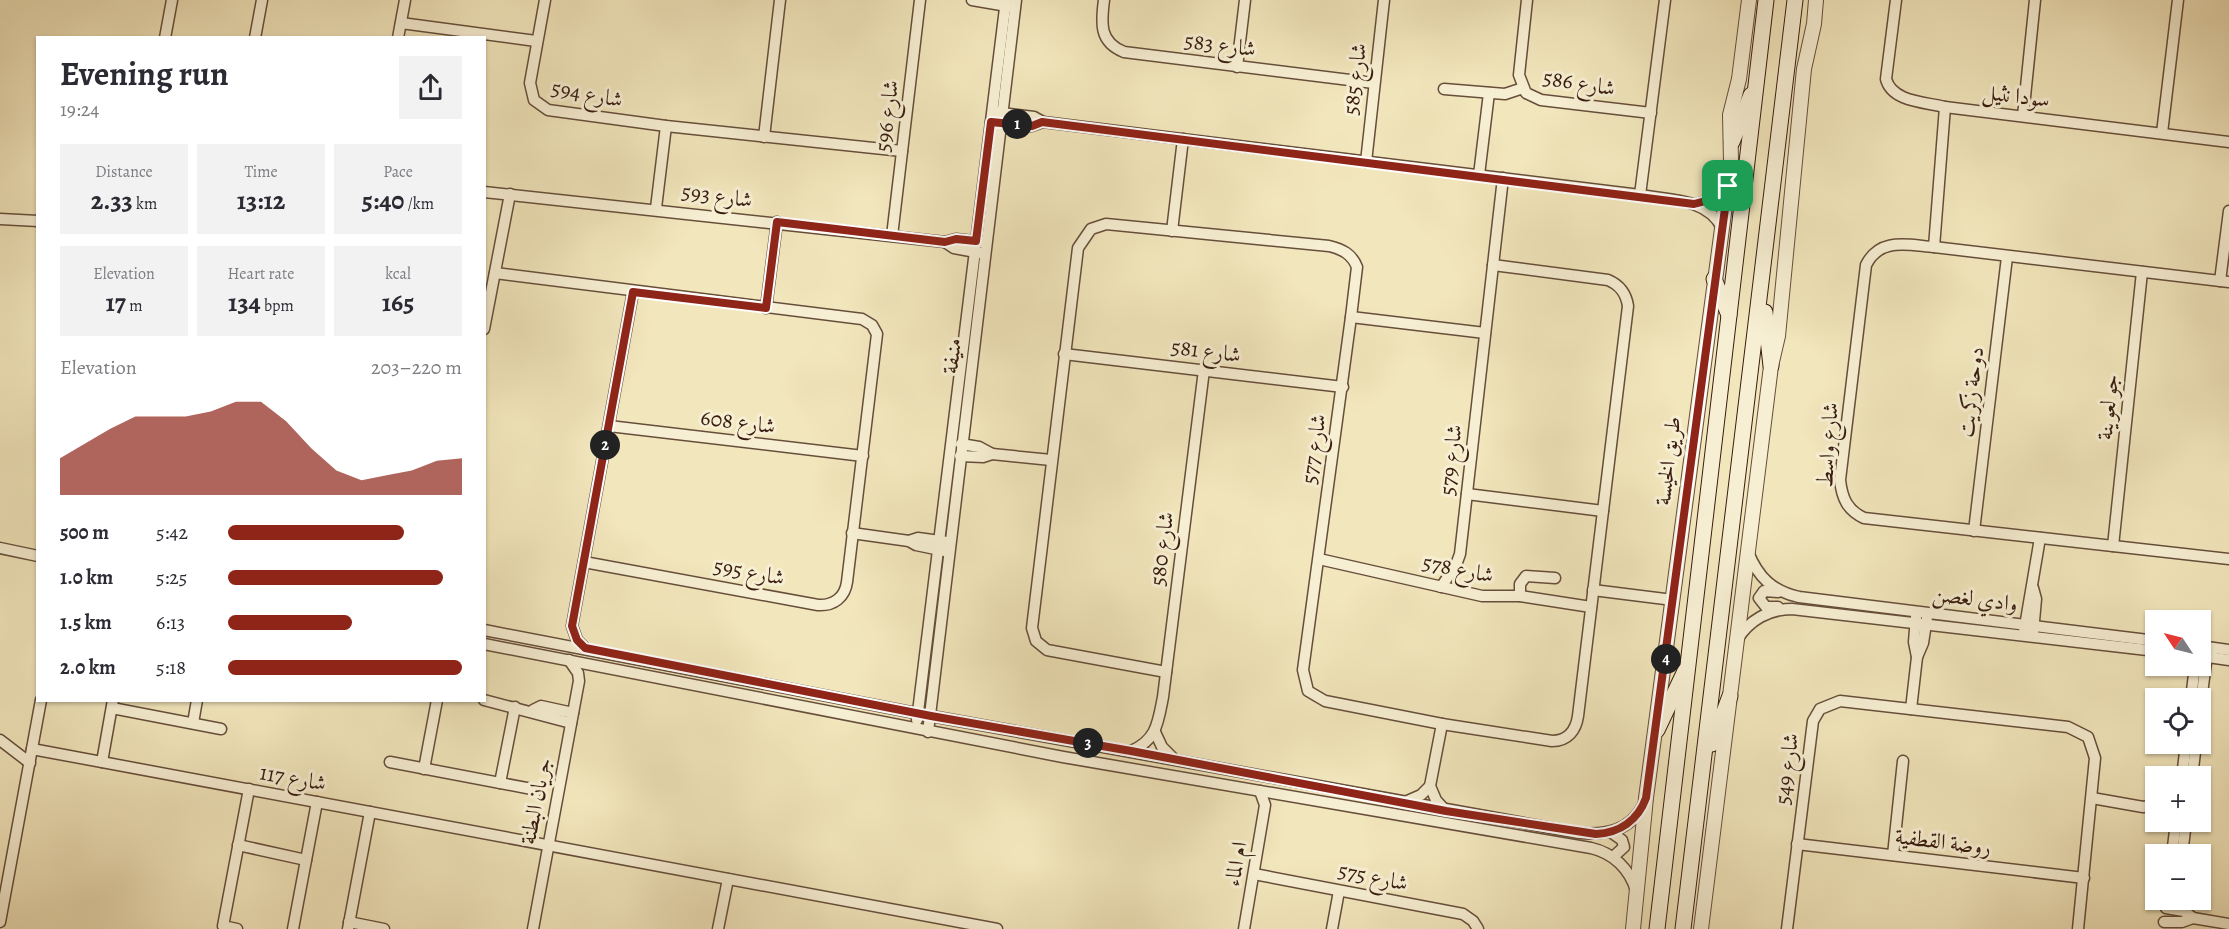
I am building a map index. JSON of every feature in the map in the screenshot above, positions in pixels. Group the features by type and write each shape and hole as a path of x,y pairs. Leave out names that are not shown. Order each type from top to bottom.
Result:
{"main road":[{"name":"طريق الخيسة","path":"1657,929 1766,0"},
{"path":"1683,929 1795,0"},
{"path":"1732,142 1758,76"},
{"path":"1714,279 1730,317"},
{"path":"1761,289 1771,366"},
{"path":"1657,730 1690,660"},
{"path":"1703,766 1730,696"}],"street":[{"path":"165,36 172,0"},
{"path":"255,36 262,0"},
{"path":"398,36 405,0"},
{"name":"شارع 594","path":"545,0 536,41 530,89 534,100 542,108 666,126 902,151"},
{"path":"764,137 777,0"},
{"name":"شارع 596","path":"892,236 920,0"},
{"path":"972,0 1011,3"},
{"name":"شارع 583","path":"1104,0 1101,20 1104,34 1107,41 1118,49 1237,67 1374,83"},
{"path":"1237,67 1245,0"},
{"name":"شارع 585","path":"1365,162 1384,0"},
{"name":"شارع 586","path":"1527,0 1519,75 1523,88 1530,96 1540,100 1651,113"},
{"path":"1640,195 1665,0"},
{"name":"طريق الخيسة","path":"1634,929 1646,798 1657,730 1714,279 1728,186 1732,142 1730,115 1739,79 1749,0"},
{"path":"1701,929 1747,550 1771,366 1778,336 1804,69 1814,24 1816,0"},
{"name":"سودا نثيل","path":"1896,0 1886,74 1887,84 1892,91 1902,97 1945,106 2229,142"},
{"path":"2023,116 2035,0"},
{"path":"2162,134 2178,0"},
{"name":"منيفة","path":"928,732 944,546 1011,3"},
{"path":"400,23 536,41"},
{"path":"1444,89 1510,94 1523,88"},
{"path":"1479,176 1489,93"},
{"path":"1934,247 1945,106"},
{"path":"996,117 1032,126 1042,122 1640,195 1694,204 1708,209 1722,228"},
{"path":"656,208 666,126"},
{"path":"1172,231 1183,140"},
{"name":"شارع 579","path":"1441,587 1459,559 1503,178"},
{"path":"1694,204 1717,198 1728,186"},
{"name":"شارع 593","path":"486,192 656,208 945,242 954,248 980,247"},
{"path":"486,319 510,194"},
{"name":"شارع واسط","path":"2229,211 2225,281 1934,247 1893,244 1876,251 1866,265 1840,480 1841,493 1848,506 1864,518 2229,559"},
{"path":"0,219 36,221"},
{"path":"766,308 777,222"},
{"name":"شارع 577","path":"1166,672 1047,650 1036,641 1033,614 1078,248 1085,234 1106,224 1329,246 1343,250 1354,260 1357,267 1352,317 1303,670 1308,691 1325,701 1442,724 1552,741 1567,738 1577,721 1628,306 1626,296 1615,283 1608,280 1493,265"},
{"name":"منيفة","path":"915,729 922,664 960,450 980,247"},
{"name":"دوحة زكريت","path":"1974,531 2007,257"},
{"name":"جو لعوينة","path":"2113,546 2142,272"},
{"name":"شارع 595","path":"495,273 862,320 875,329 878,345 845,592 838,600 823,605 584,562"},
{"path":"585,648 577,640 572,626 633,292"},
{"path":"1352,317 1485,333"},
{"name":"شارع 581","path":"1064,354 1342,387"},
{"name":"شارع 580","path":"1155,732 1166,672 1204,370"},
{"name":"شارع 608","path":"609,426 863,456"},
{"path":"960,450 983,457 992,454 1052,460"},
{"path":"1467,494 1603,511"},
{"path":"852,533 909,541 916,545 944,546"},
{"path":"2029,631 2028,599 2033,587 2040,538"},
{"path":"0,548 36,555"},
{"name":"وادي لغصن","path":"1747,550 1762,579 1790,595"},
{"name":"شارع 578","path":"1319,559 1495,598 1520,596 1591,607"},
{"path":"1520,596 1520,584 1526,576 1555,578"},
{"path":"1593,590 1673,600"},
{"name":"وادي لغصن","path":"1921,618 1768,590 1761,594 1760,602 1766,608 1921,618 2029,631 2145,649"},
{"name":"وادي لغصن","path":"1736,643 1743,630 1760,617 1775,611 1792,609"},
{"path":"1911,709 1917,657 1923,643 1921,618"},
{"path":"549,641 562,637 572,626"},
{"path":"486,630 918,714 1131,751 1446,811 1579,833 1612,833 1634,818 1646,798"},
{"name":"وادي لغصن","path":"2029,631 2145,640"},
{"path":"486,644 928,732 1591,848 1613,857 1628,873 1637,894"},
{"path":"2211,651 2229,650"},
{"path":"2211,654 2229,660"},
{"path":"624,670 626,656"},
{"path":"569,660 578,673 579,681"},
{"path":"579,681 594,666"},
{"name":"جريان البطنة","path":"533,929 579,681"},
{"path":"486,700 532,710 541,706 572,718"},
{"name":"شارع 549","path":"1787,929 1812,728 1820,709 1840,701 2075,728 2088,737 2094,750 2092,798 2078,929"},
{"path":"0,922 41,702"},
{"path":"193,723 197,702"},
{"path":"424,769 437,702"},
{"path":"102,762 113,704 221,729"},
{"path":"500,783 515,707"},
{"path":"1404,802 1421,795 1430,786 1442,724"},
{"path":"1131,751 1147,742 1155,732 1162,747 1174,759"},
{"path":"0,740 30,763"},
{"name":"شارع 117","path":"32,749 997,929"},
{"path":"1893,855 1903,761"},
{"path":"390,762 537,790"},
{"path":"1430,786 1436,800 1446,811"},
{"path":"237,929 223,926 249,789"},
{"name":"ام الماء","path":"1244,929 1265,805 1260,790"},
{"path":"1265,805 1281,794"},
{"path":"2092,798 2144,807"},
{"path":"293,929 317,802"},
{"path":"370,812 349,926 384,929"},
{"path":"1612,833 1622,840 1624,848 1613,857"},
{"name":"روضة القطفية","path":"1797,844 2084,878"},
{"path":"238,845 306,860"},
{"name":"شارع 575","path":"1254,874 1463,914 1473,921 1478,929"},
{"path":"718,929 728,879"},
{"path":"1332,929 1339,891"},
{"path":"2170,910 2169,926 2193,918"},
{"path":"2180,910 2193,918 2229,924"}],"route":[{"path":"991,122 1032,126 1042,122 1640,195 1694,204 1717,198 1728,186 1714,279 1657,730 1646,798 1640,812 1622,828 1612,833 1579,833 1446,811 1235,770 918,714 585,648 576,637 572,626 633,292 766,308 777,222 945,242 956,239 976,241 991,122"}]}
